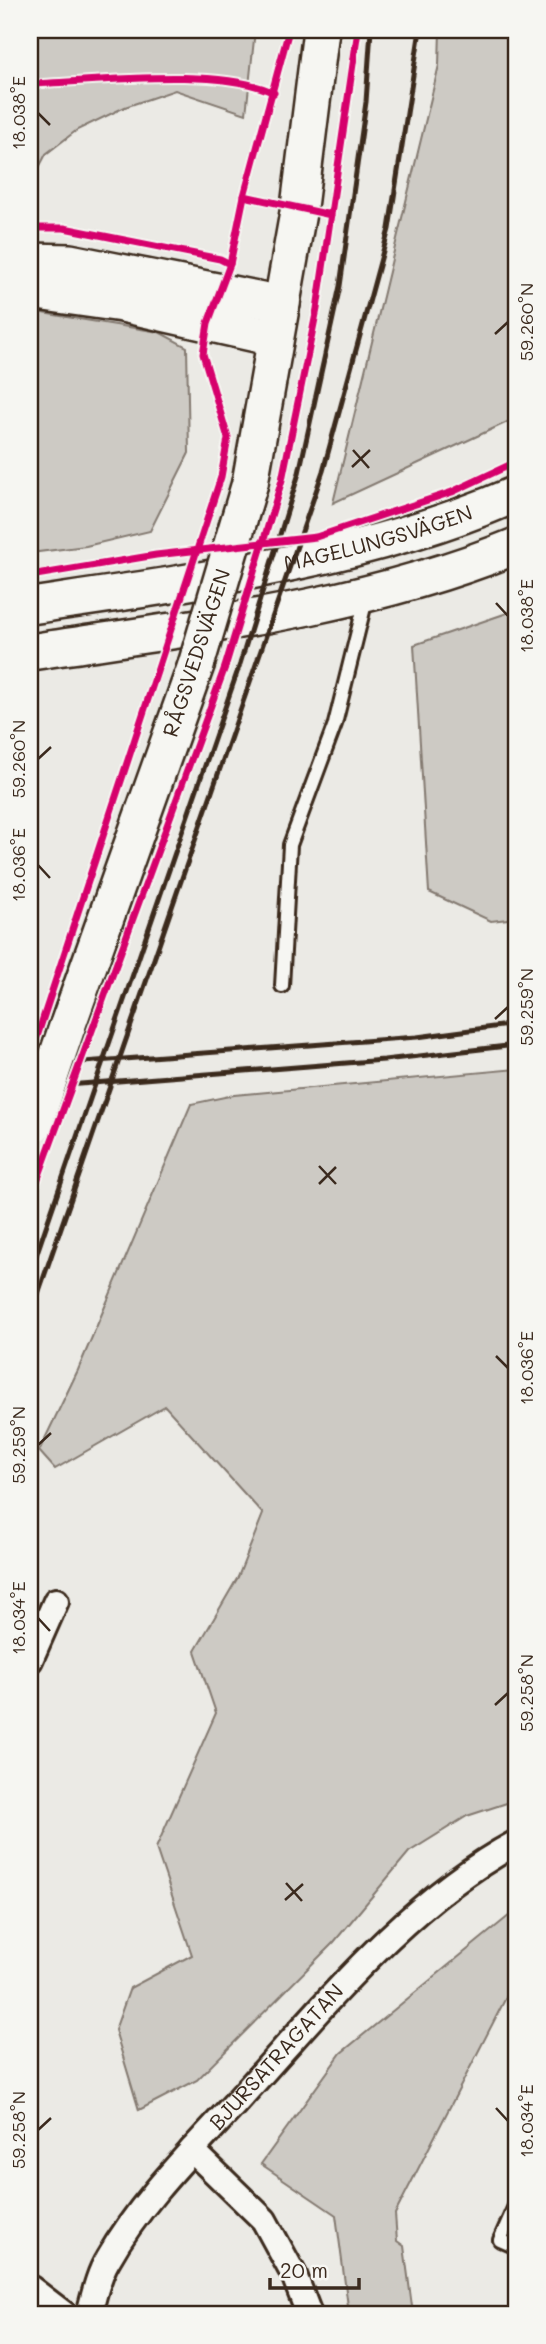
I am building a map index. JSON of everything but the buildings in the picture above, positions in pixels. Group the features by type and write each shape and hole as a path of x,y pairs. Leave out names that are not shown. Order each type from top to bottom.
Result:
{"street":[{"name":"RÅGSVEDSVÄGEN","path":"32,1130 196,665 250,483 299,207 321,30"},
{"path":"30,261 70,262 282,304"},
{"path":"30,291 122,304 274,338"},
{"name":"MAGELUNGSVÄGEN","path":"30,606 151,588 309,558 401,534 516,494"},
{"path":"30,652 291,610 366,595 439,575 516,546"},
{"path":"30,1660 56,1601"},
{"name":"BJURSÄTRAGATAN","path":"89,2314 107,2260 154,2193 192,2150 420,1908 486,1859 516,1843"},
{"path":"192,2150 264,2220 295,2276 309,2314"},
{"path":"30,2287 64,2314"}],"lane":[{"path":"282,986 290,845 335,724 366,595"},
{"path":"516,2204 500,2240 516,2247"}],"shaded area":[{"path":"30,30 255,30 246,114 175,90 125,107 77,130 46,154 30,185"},
{"path":"440,30 516,30 516,418 333,503 439,65"},
{"path":"30,311 159,332 187,347 189,453 150,531 86,546 30,553"},
{"path":"516,610 516,918 491,921 429,892 414,645"},
{"path":"516,1069 516,1800 467,1816 409,1852 334,1942 197,2080 139,2110 115,2030 130,1988 192,1955 156,1848 216,1713 195,1651 238,1577 263,1514 165,1406 55,1469 39,1451 78,1370 191,1104 234,1095"},
{"path":"516,1910 516,1978 395,2214 397,2241 404,2246 413,2314 349,2314 336,2215 261,2164 341,2053"}],"railway":[{"path":"30,1273 240,664 299,473 340,286 366,102 371,30"},
{"path":"30,1317 323,471 389,229 420,30"},
{"path":"30,1066 417,1037 516,1024"},
{"path":"30,1088 384,1060 516,1045"}],"cycle path":[{"path":"30,1058 221,477 228,438 203,354 208,323 230,264 244,196 289,30"},
{"path":"30,1200 225,667 282,480 317,309 358,30"},
{"path":"30,84 190,78 251,85 274,93"},
{"path":"244,196 331,215"},
{"path":"30,228 64,228 220,259 230,264"},
{"path":"30,576 156,555 316,537 452,492 516,462"}]}
